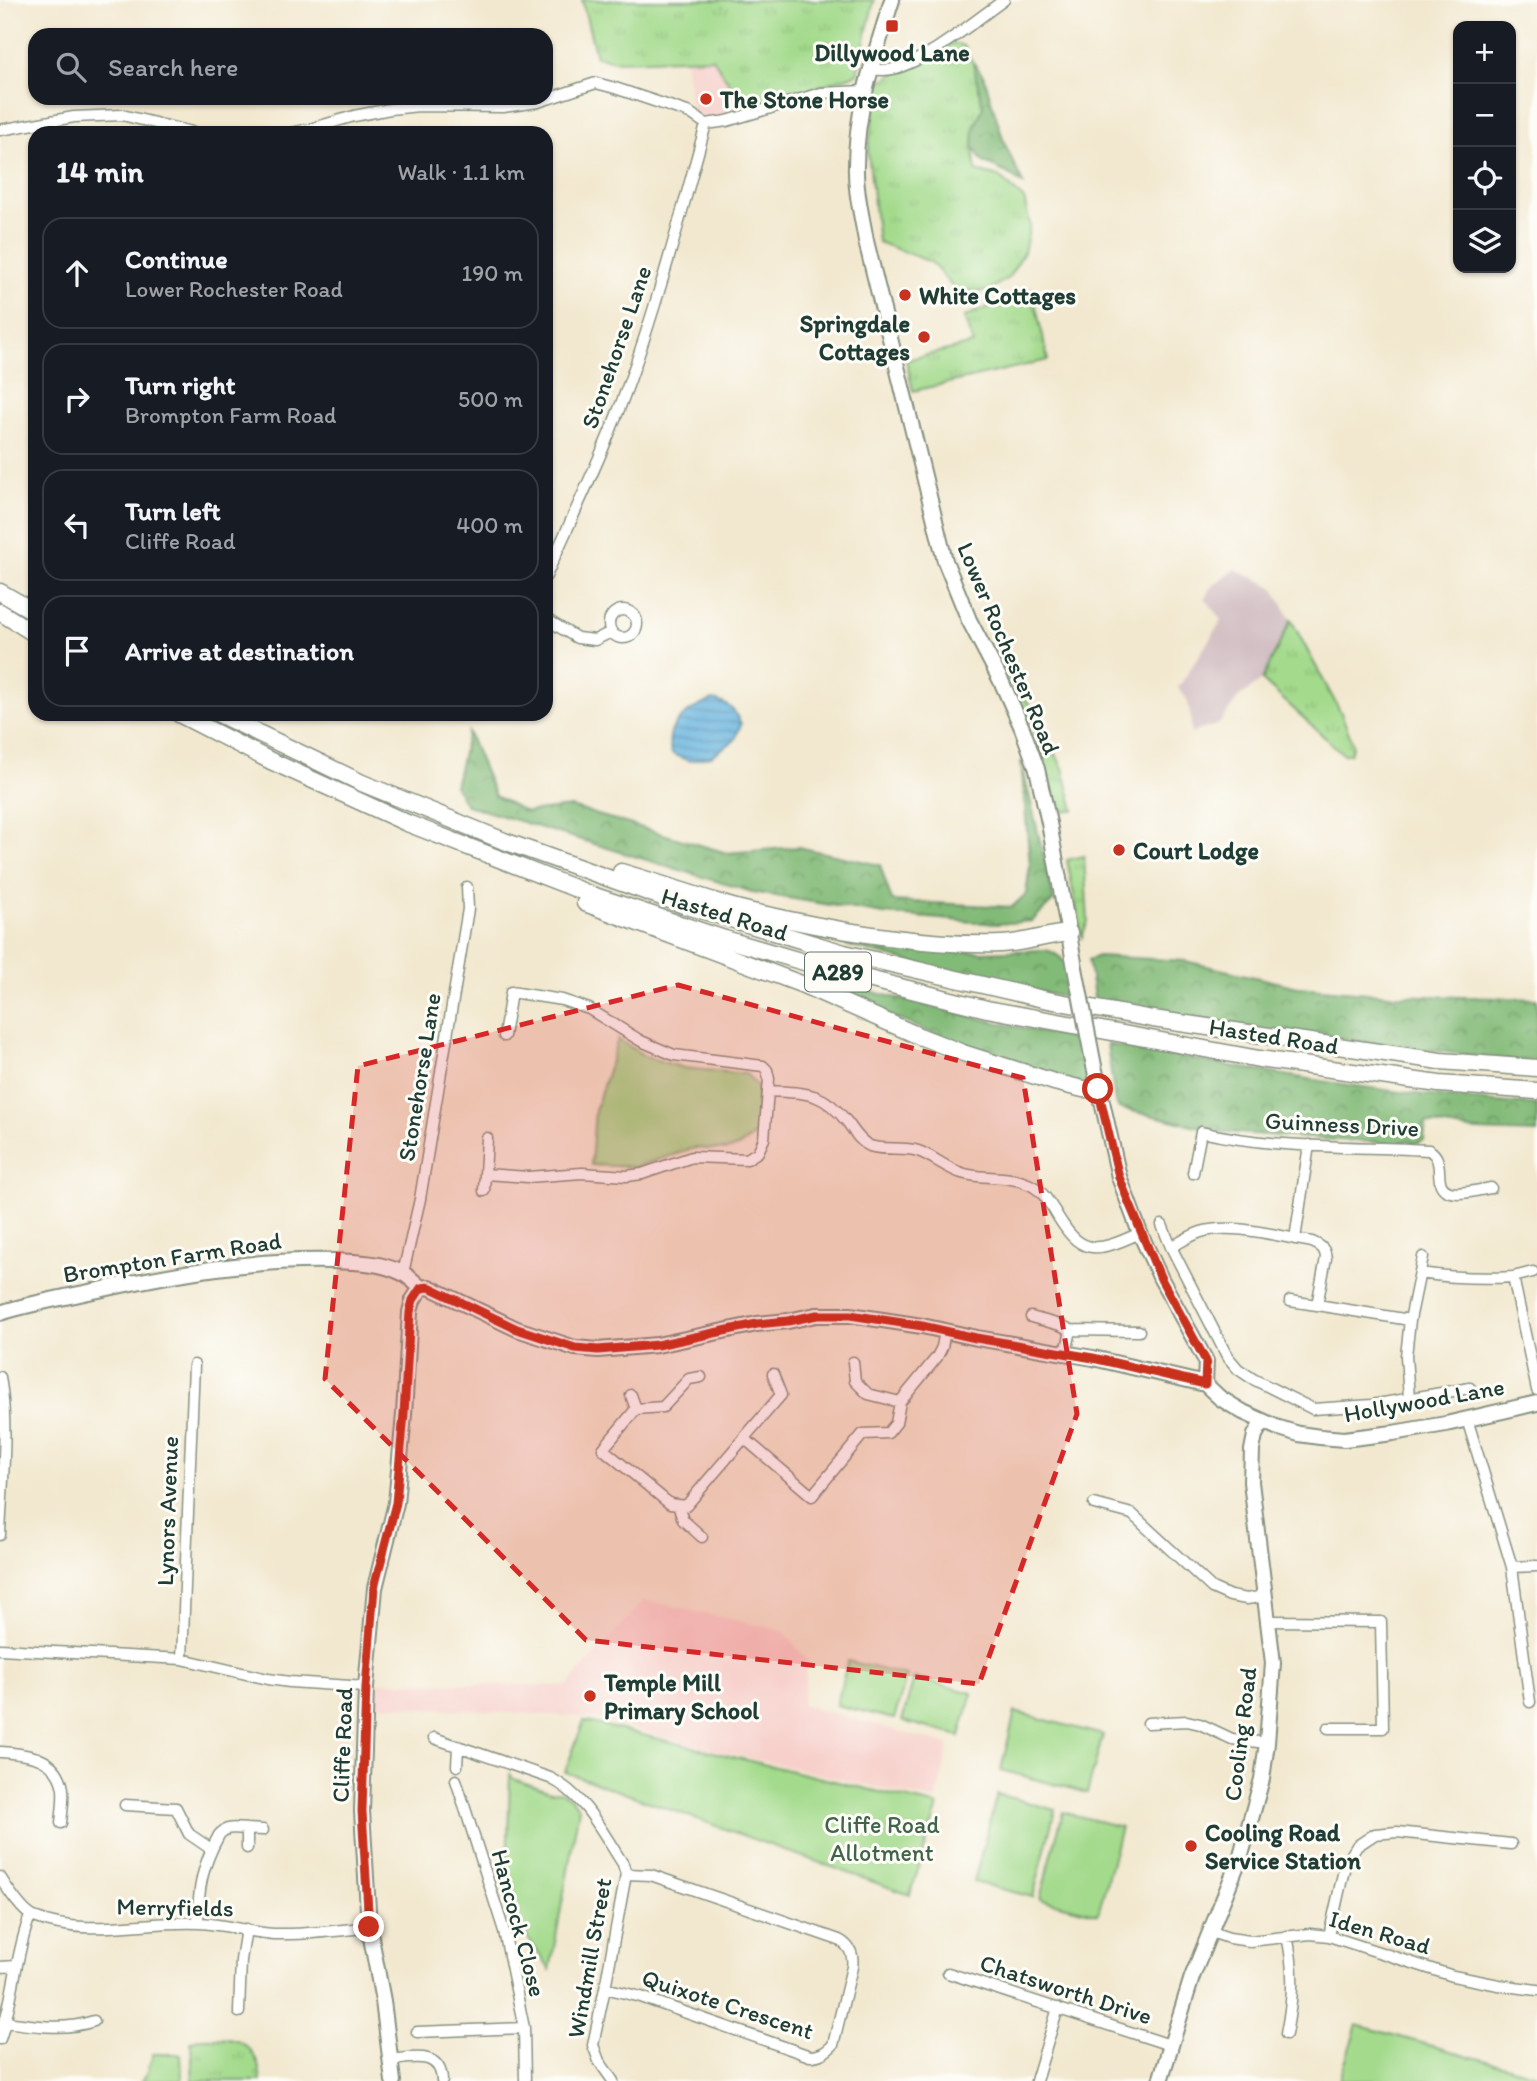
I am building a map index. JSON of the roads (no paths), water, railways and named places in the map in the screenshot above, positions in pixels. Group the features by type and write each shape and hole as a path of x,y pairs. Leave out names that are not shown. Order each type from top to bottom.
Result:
{"main road":[{"name":"Lower Rochester Road","path":"892,0 864,92 857,140 857,190 866,241 945,561 969,620 1022,728 1037,769 1098,1089 1119,1177 1161,1279 1206,1361 1205,1384"},
{"path":"0,592 28,608"},
{"path":"0,612 28,630"},
{"name":"Hasted Road","path":"193,721 271,761 407,823 592,895 821,967 987,1009 1259,1059 1439,1084 1537,1091"},
{"name":"Hasted Road","path":"233,721 331,769 504,841 684,905 844,953 1043,999 1153,1019 1440,1061 1537,1068"},
{"path":"445,817 708,898 723,905 831,928 912,940 979,944 1024,942 1069,933"},
{"path":"407,823 534,883 802,984 963,1053 1054,1082 1083,1089 1098,1089"},
{"name":"Brompton Farm Road","path":"0,1313 26,1305 169,1276 302,1260 357,1262 403,1273 421,1288 429,1287 517,1329 575,1348 598,1350 657,1345 745,1326 817,1315 850,1315 1066,1353 1205,1384"},
{"name":"Cliffe Road","path":"393,2081 369,1927 362,1811 366,1687 374,1588 396,1503 410,1312 413,1300 421,1288"},
{"name":"Hollywood Lane","path":"1205,1384 1220,1398 1263,1421 1299,1434 1344,1439 1407,1431 1537,1403"},
{"name":"Cooling Road","path":"1160,2081 1192,1977 1241,1855 1262,1779 1273,1663 1251,1482 1251,1455 1255,1435 1263,1421"}],"street":[{"path":"871,69 890,70 912,61 1004,0"},
{"path":"553,98 596,83 690,113 706,124 727,121 821,93 864,92"},
{"path":"320,126 390,109 419,106 520,105"},
{"path":"0,130 74,117 122,115 167,126"},
{"name":"Stonehorse Lane","path":"553,561 590,480 630,380 657,297 706,124"},
{"path":"553,623 577,638 595,640 611,632"},
{"name":"Stonehorse Lane","path":"403,1273 421,1199 468,909 467,887"},
{"path":"485,1174 528,1177 582,1173 627,1176 642,1174 692,1157 747,1159 758,1152 764,1139 769,1074 763,1066 669,1054 641,1041 589,1009 562,1000 511,992 504,1036"},
{"path":"769,1091 807,1094 827,1101 838,1110 861,1139 871,1146 915,1150 967,1175 1017,1180 1032,1185 1048,1200 1068,1234 1083,1245 1107,1246 1140,1233"},
{"name":"Guinness Drive","path":"1193,1172 1201,1132 1309,1145 1429,1150 1436,1154 1439,1161 1439,1181 1442,1188 1457,1193 1491,1188"},
{"path":"484,1191 487,1138"},
{"path":"1295,1239 1309,1145"},
{"path":"1162,1225 1227,1356 1238,1369 1253,1379 1313,1409 1352,1408 1470,1388"},
{"path":"1171,1247 1200,1232 1213,1229 1243,1230 1312,1242 1321,1246 1326,1258 1317,1305"},
{"path":"1409,1398 1406,1356 1410,1320 1423,1257"},
{"path":"1420,1273 1479,1279 1513,1277 1533,1272"},
{"path":"1513,1277 1537,1390"},
{"path":"1290,1301 1410,1320"},
{"path":"1031,1317 1071,1331 1139,1331"},
{"path":"744,1438 812,1496 863,1434 888,1433 896,1423 900,1402 937,1357 945,1331"},
{"path":"1066,1353 1071,1331"},
{"path":"853,1362 855,1381 868,1394 900,1402"},
{"name":"Lynors Avenue","path":"182,1659 194,1366"},
{"path":"701,1377 689,1379 663,1407 636,1409 603,1449 670,1504 686,1506 780,1395 773,1374"},
{"path":"0,1377 4,1398 0,1535"},
{"path":"631,1395 636,1409"},
{"path":"1467,1419 1512,1567 1530,1702"},
{"path":"1094,1504 1132,1514 1212,1588 1230,1596 1247,1599 1265,1596"},
{"path":"678,1505 683,1520 702,1537"},
{"path":"1512,1567 1537,1566"},
{"path":"1268,1621 1381,1622 1383,1728 1328,1728"},
{"path":"0,1649 182,1659 268,1679 366,1687"},
{"path":"1148,1723 1187,1721 1232,1739 1267,1743"},
{"name":"Windmill Street","path":"434,1738 564,1785 580,1798 623,1864 626,1874 593,2045 599,2061 613,2081"},
{"path":"457,1766 458,1746"},
{"path":"0,1752 37,1756 57,1772 63,1788 61,1823"},
{"name":"Hancock Close","path":"456,1780 504,1931 524,2028 525,2081"},
{"path":"125,1805 176,1808 189,1834 211,1849"},
{"path":"247,1829 247,1848"},
{"path":"198,1923 202,1871 222,1830 263,1830"},
{"path":"1329,1936 1345,1865 1357,1846 1375,1834 1397,1832 1511,1844"},
{"name":"Quixote Crescent","path":"606,1988 641,1997 815,2056 824,2053 833,2045 852,1967 850,1950 839,1940 651,1875 626,1874"},
{"path":"0,1877 8,1891 30,1916 21,1939 6,2022 0,2039"},
{"name":"Merryfields","path":"30,1916 59,1926 113,1928 198,1923 271,1934 303,1934 369,1927"},
{"path":"239,2012 241,1960 246,1929"},
{"name":"Iden Road","path":"1211,1932 1250,1941 1310,1934 1329,1936 1453,1976 1499,1986 1537,1990"},
{"path":"1286,2034 1294,1980 1287,1936"},
{"path":"0,1967 16,1966"},
{"name":"Chatsworth Drive","path":"948,1973 1170,2045"},
{"path":"1036,2081 1058,2008"},
{"path":"6,2022 51,2028 79,2026 94,2021"},
{"path":"417,2032 524,2028"},
{"path":"391,2060 430,2059 439,2068 442,2081"}],"water":[{"path":"713,700 727,705 739,719 741,724 735,740 711,756 689,761 672,754 670,735 679,720 695,708"}],"place":[{"name":"Dillywood Lane","path":"892,26"},
{"name":"The Stone Horse","path":"706,99"},
{"name":"White Cottages","path":"905,295"},
{"name":"Springdale Cottages","path":"924,337"},
{"name":"Court Lodge","path":"1119,850"},
{"name":"Temple Mill Primary School","path":"590,1696"},
{"name":"Cooling Road Service Station","path":"1191,1846"}],"park label":[{"name":"Cliffe Road Allotment","path":"882,1838"}]}
